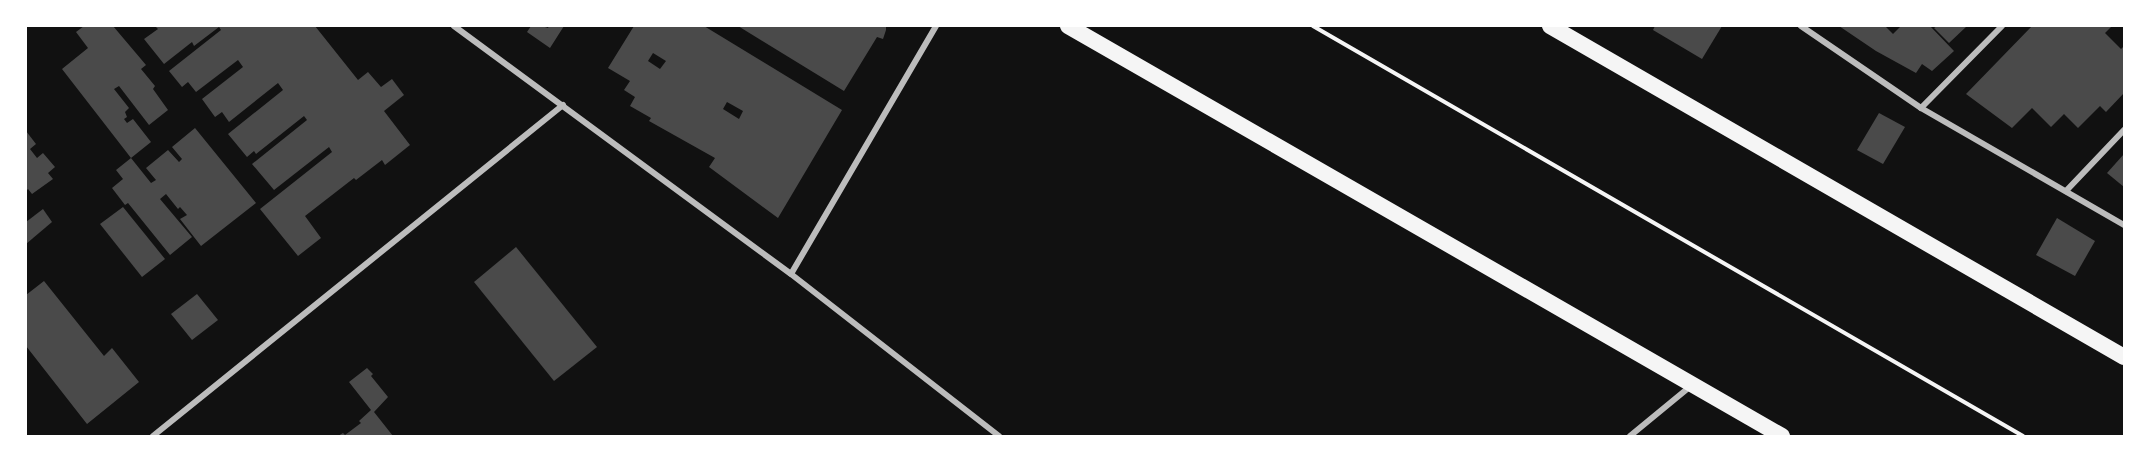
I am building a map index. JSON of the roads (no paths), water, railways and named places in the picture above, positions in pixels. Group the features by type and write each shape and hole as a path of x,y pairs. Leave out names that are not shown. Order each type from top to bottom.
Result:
{"highway":[{"path":"1068,26 1782,436"},
{"path":"1550,26 2124,357"}],"street":[{"path":"454,26 791,274 999,436"},
{"path":"791,274 936,26"},
{"path":"1801,26 1921,108 2124,225"},
{"path":"1921,108 2002,26"},
{"path":"153,436 563,105"},
{"path":"2066,191 2124,130"},
{"path":"1630,436 1692,385"}]}
